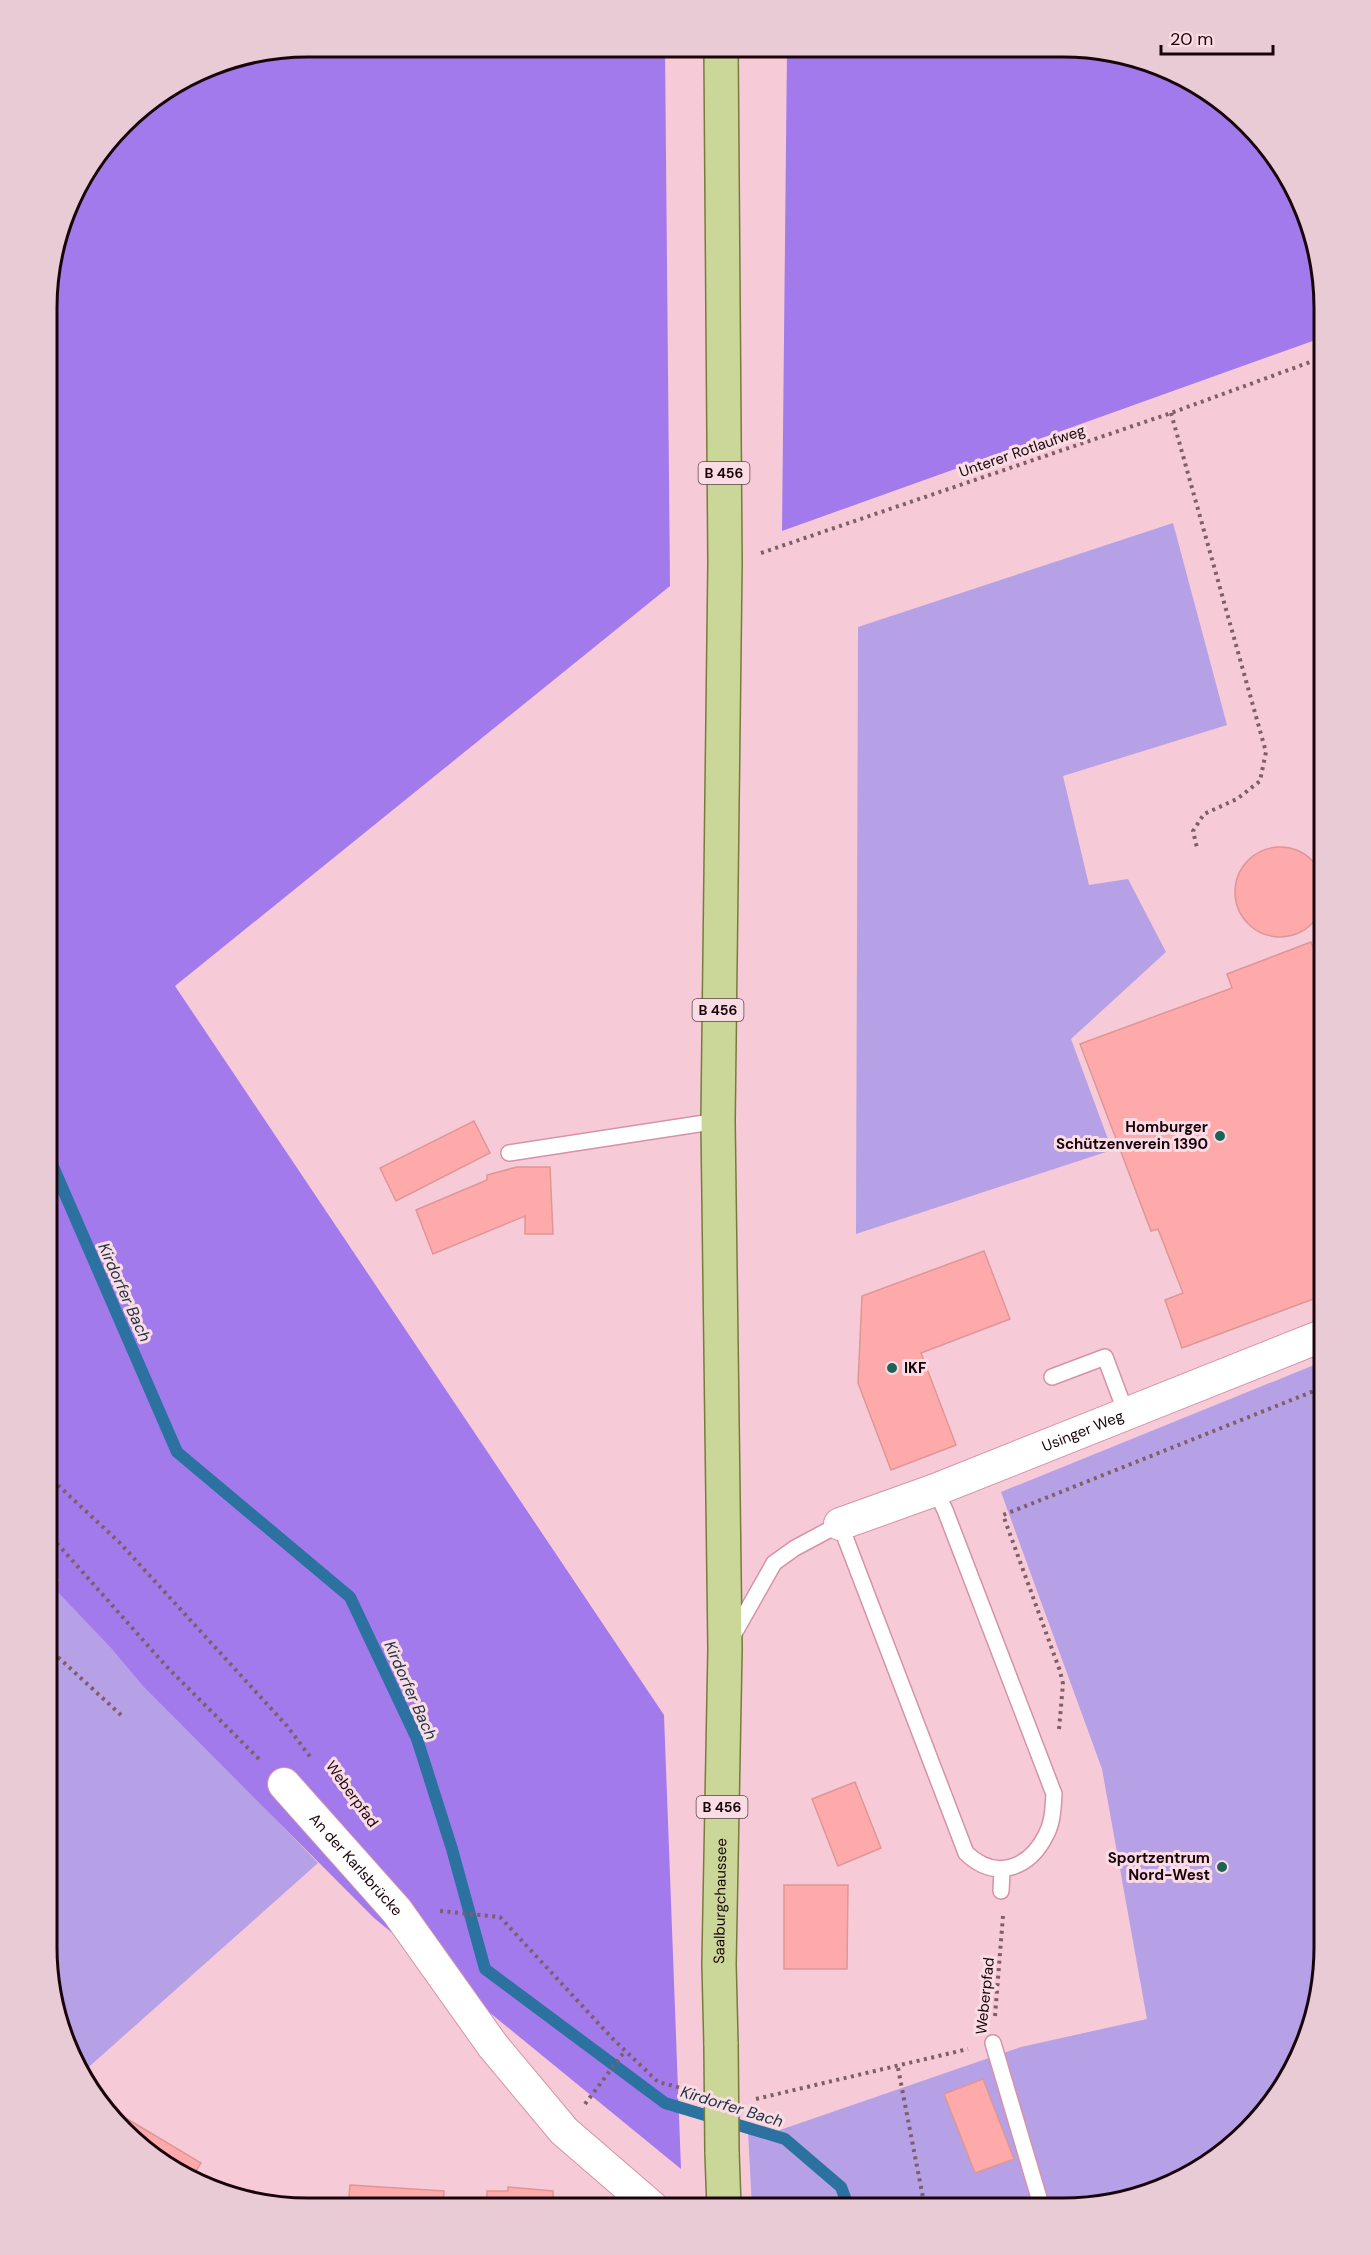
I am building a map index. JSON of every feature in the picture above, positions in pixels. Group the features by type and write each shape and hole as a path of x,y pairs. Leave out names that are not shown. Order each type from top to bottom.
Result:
{"main road":[{"name":"B 456","path":"721,57 725,563 718,1121 725,1649"},
{"name":"Saalburgchaussee","path":"724,2198 719,1964 725,1649"}],"street":[{"name":"Usinger Weg","path":"840,1524 935,1490 1314,1339"},
{"name":"An der Karlsbrücke","path":"284,1784 397,1911 494,2046 564,2131 642,2198"}],"lane":[{"path":"509,1153 718,1121"},
{"path":"1052,1377 1105,1357 1126,1413"},
{"path":"725,1649 774,1563 795,1548 840,1524 966,1853 979,1866 1002,1871 1019,1863 1046,1836 1053,1815 1054,1794 945,1510 935,1490"},
{"path":"1001,1891 1002,1871"},
{"path":"993,2043 1039,2198"}],"path":[{"name":"Unterer Rotlaufweg","path":"725,563 762,553 1172,413 1314,361"},
{"path":"1172,413 1266,752 1260,781 1237,799 1204,814 1193,831 1197,848"},
{"path":"1003,1515 1314,1391"},
{"name":"Weberpfad","path":"57,1484 119,1542 287,1726 315,1764"},
{"path":"57,1543 167,1667 284,1784"},
{"path":"57,1656 121,1715"},
{"name":"Weberpfad","path":"771,2095 993,2043 1004,1934 1001,1891"},
{"path":"431,1910 500,1917 658,2082"},
{"path":"600,2084 626,2051"},
{"path":"898,2067 923,2198"}],"shaded area":[{"path":"308,57 665,57 670,586 175,986 664,1715 681,2169 374,1918 144,1687 111,1648 57,1591 57,308 59,276 70,228 83,197 99,169 119,143 143,119 169,99 197,83 228,70 276,59"},
{"path":"787,57 1063,57 1112,62 1159,76 1202,99 1228,119 1262,155 1288,197 1301,228 1312,276 1314,341 782,531"},
{"path":"1173,523 1227,725 1063,776 1089,885 1128,879 1166,952 1071,1039 1112,1150 856,1234 858,627"},
{"name":"Sportzentrum Nord-West","path":"1314,1365 1314,1947 1312,1979 1301,2027 1288,2058 1272,2086 1252,2112 1228,2136 1202,2156 1174,2172 1143,2185 1095,2196 1063,2198 751,2198 748,2131 777,2131 1021,2047 1147,2019 1102,1769 1001,1492"},
{"path":"57,1591 318,1863 88,2067 70,2027 59,1979 57,1947"}],"building":[{"path":"1280,847 1297,851 1314,863 1314,921 1312,924 1297,933 1280,937 1263,933 1248,924 1239,909 1235,892 1239,875 1248,860 1263,851"},
{"name":"Homburger Schützenverein 1390","path":"1311,942 1314,950 1314,1299 1182,1348 1165,1300 1183,1293 1158,1229 1151,1231 1080,1044 1232,988 1227,974"},
{"path":"474,1121 490,1153 396,1201 380,1168"},
{"path":"517,1167 550,1167 553,1234 525,1234 525,1216 433,1254 416,1210 487,1180 487,1175"},
{"name":"IKF","path":"984,1251 1010,1319 921,1353 956,1445 891,1470 858,1383 862,1296"},
{"path":"855,1782 881,1848 838,1866 812,1799"},
{"path":"784,1885 848,1885 847,1969 784,1969"},
{"path":"983,2079 1014,2159 975,2173 944,2094"},
{"path":"124,2117 201,2163 196,2171 169,2156 143,2136"},
{"path":"350,2185 444,2191 444,2198 349,2198"},
{"path":"508,2187 553,2191 553,2198 487,2198 487,2191 508,2191"}],"waterway":[{"name":"Kirdorfer Bach","path":"57,1176 177,1452 350,1597 417,1739 452,1849 485,1969 665,2103 785,2139 841,2187 845,2198"}],"place":[{"name":"Homburger Schützenverein 1390","path":"1220,1136"},
{"name":"IKF","path":"892,1368"},
{"name":"Sportzentrum Nord-West","path":"1222,1867"}]}
